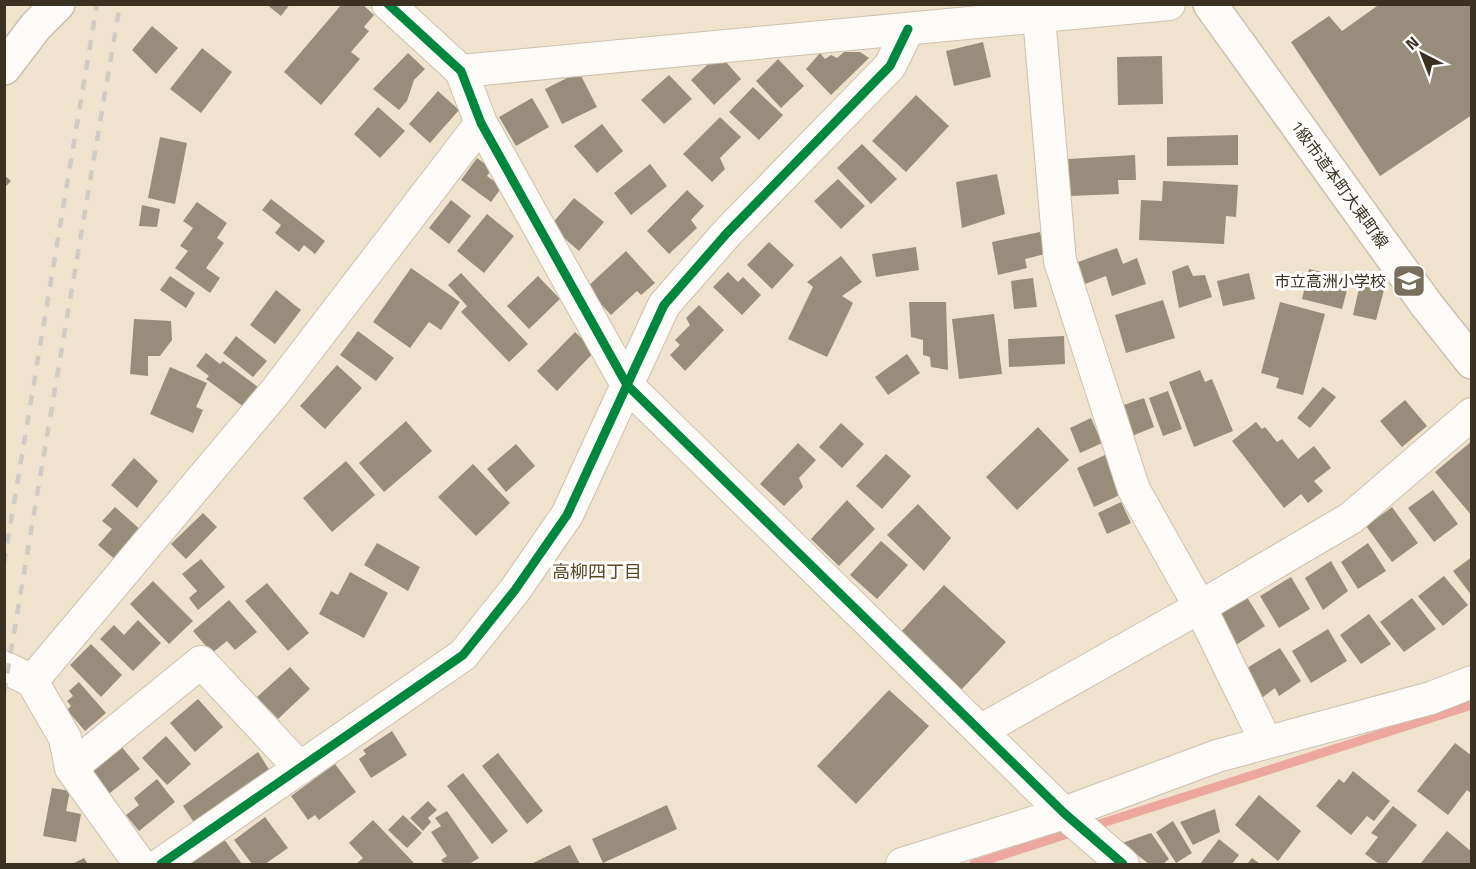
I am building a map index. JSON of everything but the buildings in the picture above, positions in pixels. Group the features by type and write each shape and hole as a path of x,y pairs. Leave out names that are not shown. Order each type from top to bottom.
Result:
{"street":[{"path":"4,68 36,26 58,4"},
{"path":"388,4 461,71 481,123 627,386 1064,813 1107,859"},
{"path":"461,71 1169,4"},
{"name":"1級市道本町大東町線","path":"1210,4 1426,304 1472,362"},
{"path":"1039,17 1060,261 1134,490 1200,607 1266,742"},
{"path":"161,864 463,655 515,590 567,515 664,305 727,233 890,66 908,29"},
{"path":"140,864 71,768 65,738 18,674 275,392 481,123"},
{"path":"980,731 1200,607 1351,518 1472,414"},
{"path":"71,768 201,662 300,768"},
{"path":"902,864 1064,813 1217,756 1431,698 1472,682"}],"waterway":[{"path":"1090,827 1472,705"},
{"path":"974,864 1077,831"}],"railway":[{"path":"4,563 97,4"},
{"path":"4,693 120,4"}],"cycle path":[{"path":"388,4 461,71 481,123 627,385 1064,813 1123,864"},
{"path":"161,864 463,655 515,590 567,515 664,305 727,233 890,66 908,29"}],"place":[{"name":"市立高洲小学校","path":"1409,281"}],"district":[{"name":"高柳四丁目","path":"597,572"}]}
